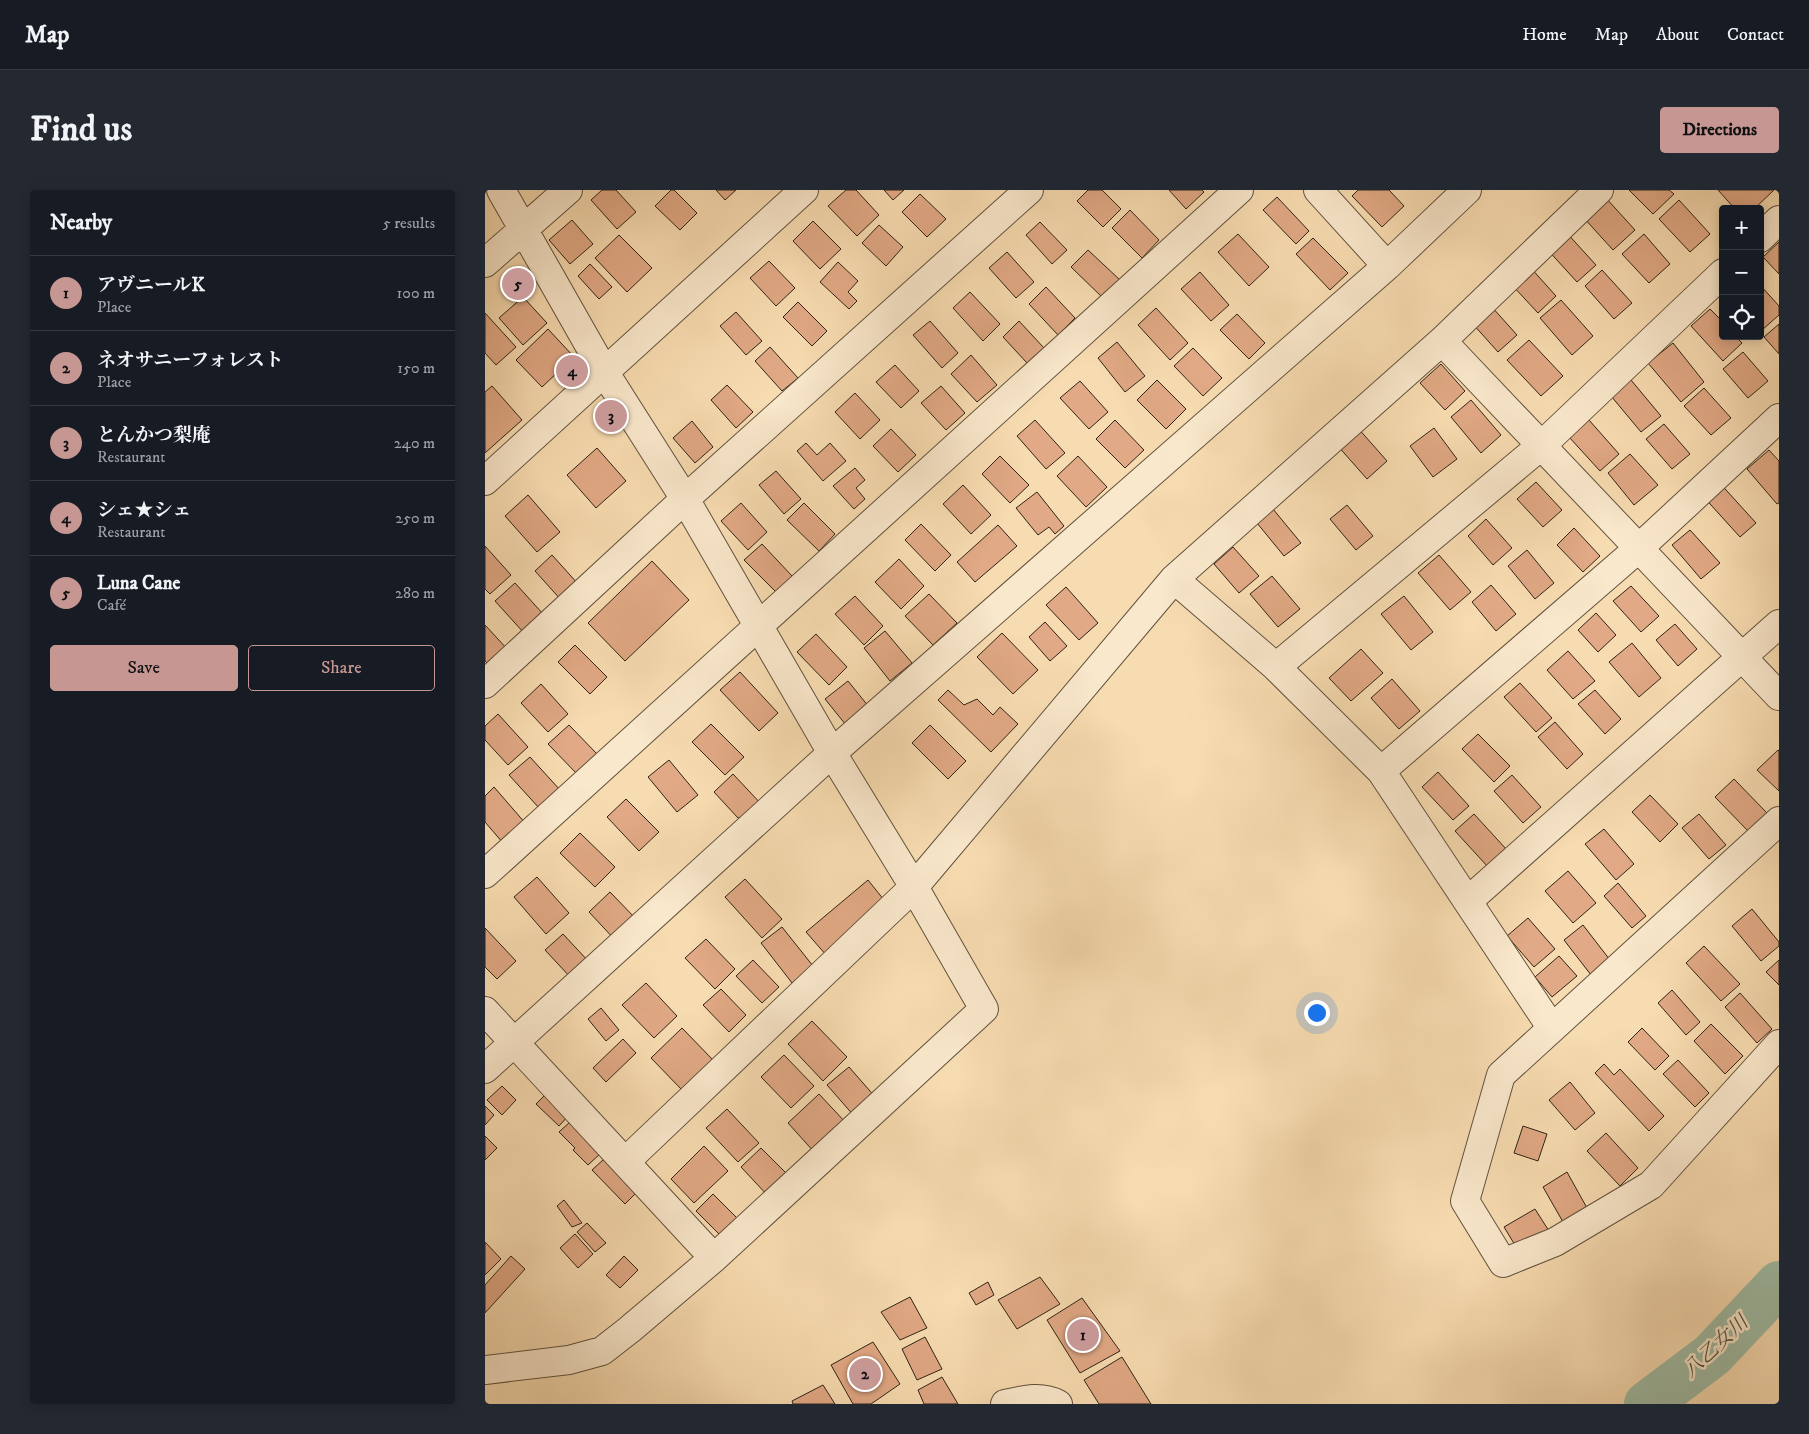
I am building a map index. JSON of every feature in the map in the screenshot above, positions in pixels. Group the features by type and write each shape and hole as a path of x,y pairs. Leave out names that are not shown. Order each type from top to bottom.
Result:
{"street":[{"path":"485,1370 569,1360 602,1351 714,1258 984,1009 914,887 832,753 685,499 605,373 501,190"},
{"path":"485,263 567,190"},
{"path":"485,481 804,190"},
{"path":"485,684 685,499 1029,190"},
{"path":"485,874 1239,190"},
{"path":"1318,190 1387,266"},
{"path":"485,1069 832,753 1387,266 1467,190"},
{"path":"625,1162 914,887 1174,579 1442,341 1599,190"},
{"path":"1764,234 1779,220"},
{"path":"1276,667 1541,445 1719,277"},
{"path":"1442,341 1779,696"},
{"path":"1381,771 1639,548 1779,418"},
{"path":"1174,579 1276,667 1381,771 1551,1027"},
{"path":"1468,901 1779,624"},
{"path":"1779,821 1551,1027 1501,1075 1465,1201 1503,1263 1555,1242 1651,1185 1779,1044"},
{"path":"485,1011 714,1258"},
{"path":"1005,1404 1030,1398 1053,1401 1058,1404"}],"building":[{"path":"602,190 616,190 636,212 617,229 591,200"},
{"path":"671,190 674,190 697,213 680,230 655,206"},
{"path":"716,190 736,190 725,200"},
{"path":"846,190 856,190 879,215 857,236 828,206"},
{"path":"884,190 904,190 893,200"},
{"path":"1088,190 1102,190 1121,209 1103,227 1077,201"},
{"path":"1169,190 1202,190 1204,192 1186,209"},
{"path":"1358,190 1389,190 1404,206 1382,227 1352,196"},
{"path":"1629,190 1669,190 1674,194 1653,214"},
{"path":"1718,190 1774,190 1758,205 1731,205"},
{"path":"920,194 946,219 927,237 902,212"},
{"path":"1277,197 1309,231 1296,244 1263,210"},
{"path":"1605,197 1635,230 1613,250 1583,217"},
{"path":"1679,200 1710,234 1690,252 1659,219"},
{"path":"1130,210 1159,240 1142,258 1112,228"},
{"path":"572,220 593,244 570,264 549,240"},
{"path":"813,221 841,249 820,269 793,241"},
{"path":"1040,222 1067,250 1052,264 1026,235"},
{"path":"879,225 903,247 886,266 862,243"},
{"path":"1565,231 1596,265 1577,282 1546,248"},
{"path":"1238,234 1269,267 1249,286 1218,252"},
{"path":"1644,234 1670,264 1649,283 1622,254"},
{"path":"619,235 652,268 627,292 595,258"},
{"path":"1313,238 1348,273 1330,290 1296,254"},
{"path":"1779,242 1779,274 1764,258"},
{"path":"1088,250 1120,280 1103,298 1071,267"},
{"path":"1007,252 1034,282 1016,298 989,268"},
{"path":"769,261 795,288 776,306 750,278"},
{"path":"838,262 858,281 848,292 857,301 849,309 820,282"},
{"path":"590,264 612,287 599,299 578,276"},
{"path":"1530,267 1556,296 1538,313 1511,284"},
{"path":"1602,270 1632,303 1614,319 1585,286"},
{"path":"1200,272 1229,305 1211,321 1181,289"},
{"path":"1046,287 1075,318 1058,335 1029,304"},
{"path":"1764,289 1779,306 1779,315 1764,328"},
{"path":"970,292 1000,324 983,341 953,308"},
{"path":"523,297 547,323 523,345 499,318"},
{"path":"1561,300 1593,336 1572,355 1540,318"},
{"path":"798,302 827,331 812,346 783,317"},
{"path":"1491,306 1517,335 1498,352 1472,323"},
{"path":"1156,308 1188,343 1170,360 1138,325"},
{"path":"1710,309 1719,318 1719,340 1739,340 1742,343 1723,361 1691,326"},
{"path":"736,312 762,341 746,355 720,326"},
{"path":"485,313 516,347 496,365 485,353"},
{"path":"1237,314 1265,343 1249,359 1220,330"},
{"path":"930,321 958,353 942,368 913,335"},
{"path":"1019,321 1044,348 1027,363 1003,337"},
{"path":"1779,324 1779,354 1764,337"},
{"path":"548,329 574,357 542,387 516,360"},
{"path":"1529,340 1563,376 1541,396 1507,360"},
{"path":"1117,342 1145,376 1125,392 1098,358"},
{"path":"1673,343 1704,382 1681,402 1648,363"},
{"path":"770,347 798,378 782,391 755,361"},
{"path":"1193,348 1222,378 1203,396 1174,366"},
{"path":"1743,352 1768,381 1748,398 1723,369"},
{"path":"971,355 997,385 977,402 951,374"},
{"path":"1441,364 1465,391 1445,410 1420,383"},
{"path":"895,365 919,391 901,408 876,382"},
{"path":"1157,380 1186,409 1166,429 1137,400"},
{"path":"1631,380 1661,416 1641,432 1611,396"},
{"path":"1080,381 1108,412 1089,429 1060,398"},
{"path":"727,385 753,412 736,428 711,400"},
{"path":"492,386 522,420 485,453 485,392"},
{"path":"941,386 965,413 946,430 921,403"},
{"path":"1704,388 1731,418 1711,435 1684,406"},
{"path":"855,393 880,420 860,439 835,412"},
{"path":"1471,400 1501,435 1481,453 1451,417"},
{"path":"1035,420 1065,453 1046,469 1017,436"},
{"path":"1115,420 1144,450 1125,468 1096,439"},
{"path":"1589,420 1619,454 1600,471 1569,437"},
{"path":"692,421 713,447 695,463 673,438"},
{"path":"1664,424 1690,454 1672,469 1646,439"},
{"path":"1357,427 1387,461 1367,479 1337,445"},
{"path":"1434,428 1457,459 1433,477 1410,446"},
{"path":"891,429 916,455 898,472 873,446"},
{"path":"806,443 817,455 830,443 846,461 823,481 797,451"},
{"path":"597,448 626,481 596,508 567,475"},
{"path":"1769,450 1779,461 1779,503 1777,504 1747,469"},
{"path":"1630,454 1658,485 1634,505 1608,473"},
{"path":"1000,456 1029,485 1010,503 982,474"},
{"path":"1078,456 1107,487 1086,507 1057,476"},
{"path":"855,468 865,480 856,488 865,499 854,509 833,486"},
{"path":"776,471 801,499 784,514 759,485"},
{"path":"1717,480 1756,523 1740,537 1701,494"},
{"path":"1536,482 1562,510 1543,527 1517,499"},
{"path":"963,485 991,515 971,534 943,504"},
{"path":"1037,492 1064,526 1055,534 1049,527 1038,535 1016,508"},
{"path":"528,495 560,532 537,552 505,516"},
{"path":"741,503 767,532 748,550 721,521"},
{"path":"804,503 835,534 819,551 787,520"},
{"path":"1347,505 1373,536 1356,550 1330,519"},
{"path":"1273,509 1301,543 1284,556 1257,523"},
{"path":"1486,519 1512,548 1493,565 1468,536"},
{"path":"921,524 951,555 935,571 905,540"},
{"path":"998,525 1017,546 975,582 957,562"},
{"path":"1574,528 1600,556 1583,572 1557,545"},
{"path":"1690,530 1720,563 1701,579 1672,545"},
{"path":"762,544 792,576 776,592 744,560"},
{"path":"485,546 511,575 490,594 485,589"},
{"path":"1233,547 1259,576 1239,593 1214,564"},
{"path":"1527,550 1554,583 1535,599 1508,566"},
{"path":"552,555 579,585 562,601 535,571"},
{"path":"1439,555 1471,592 1450,610 1418,573"},
{"path":"899,559 924,586 901,609 875,582"},
{"path":"652,561 689,600 625,661 588,623"},
{"path":"1272,576 1300,609 1278,627 1250,594"},
{"path":"515,583 544,615 524,633 495,601"},
{"path":"1491,585 1516,614 1496,631 1472,602"},
{"path":"1631,586 1659,616 1641,632 1613,601"},
{"path":"1066,587 1098,623 1079,640 1046,605"},
{"path":"929,594 957,623 933,645 905,616"},
{"path":"855,596 883,626 864,645 835,614"},
{"path":"1404,596 1433,632 1411,650 1381,614"},
{"path":"1596,613 1616,635 1598,652 1578,630"},
{"path":"1045,622 1067,646 1050,661 1029,637"},
{"path":"1675,624 1697,649 1678,666 1656,640"},
{"path":"485,625 509,651 492,668 485,661"},
{"path":"885,631 912,663 890,681 864,648"},
{"path":"1002,633 1038,670 1013,694 977,657"},
{"path":"816,634 847,667 829,685 797,652"},
{"path":"1632,643 1661,678 1639,697 1609,662"},
{"path":"575,645 607,677 590,694 558,662"},
{"path":"1361,649 1383,673 1351,701 1329,678"},
{"path":"1568,651 1595,681 1573,699 1547,670"},
{"path":"740,672 778,713 759,731 720,690"},
{"path":"1392,679 1420,711 1399,729 1371,698"},
{"path":"848,681 869,707 846,725 825,699"},
{"path":"1520,683 1552,718 1536,732 1504,697"},
{"path":"541,684 568,714 548,732 521,703"},
{"path":"948,690 964,705 977,699 993,715 1000,707 1018,724 991,752 938,700"},
{"path":"1595,690 1621,719 1605,734 1578,704"},
{"path":"498,714 528,747 508,765 485,740 485,726"},
{"path":"1555,722 1583,754 1567,769 1538,737"},
{"path":"711,724 744,757 725,775 692,742"},
{"path":"569,725 598,755 578,775 548,744"},
{"path":"930,725 966,761 948,779 912,743"},
{"path":"1478,734 1510,766 1494,782 1462,749"},
{"path":"1779,751 1779,791 1757,770"},
{"path":"530,757 561,791 540,809 509,775"},
{"path":"669,760 698,795 677,812 648,777"},
{"path":"1438,772 1469,806 1453,820 1422,787"},
{"path":"733,774 763,806 753,816 738,818 714,792"},
{"path":"1512,775 1541,807 1523,823 1494,791"},
{"path":"1734,779 1767,813 1748,831 1715,797"},
{"path":"494,787 526,824 503,843 485,822 485,796"},
{"path":"1650,795 1678,824 1660,842 1632,812"},
{"path":"626,799 659,832 639,851 607,817"},
{"path":"1474,814 1507,850 1488,867 1455,831"},
{"path":"1699,814 1726,845 1709,859 1682,828"},
{"path":"1604,829 1634,864 1616,880 1585,844"},
{"path":"580,833 615,867 595,887 560,853"},
{"path":"1568,871 1596,903 1573,923 1545,891"},
{"path":"537,877 569,913 546,934 514,897"},
{"path":"745,879 782,919 762,938 725,897"},
{"path":"868,880 888,905 827,956 806,932"},
{"path":"1618,883 1646,916 1632,928 1604,896"},
{"path":"610,892 638,921 616,941 589,912"},
{"path":"1752,909 1779,942 1779,946 1761,961 1732,926"},
{"path":"1528,918 1555,949 1534,967 1507,936"},
{"path":"1583,925 1610,960 1591,975 1564,940"},
{"path":"782,927 817,971 796,988 761,943"},
{"path":"485,928 516,961 497,979 485,967"},
{"path":"563,934 590,963 572,979 545,950"},
{"path":"706,939 735,969 715,989 685,958"},
{"path":"1704,946 1740,984 1721,1001 1686,963"},
{"path":"1559,956 1577,976 1552,997 1535,977"},
{"path":"753,960 779,987 762,1003 736,976"},
{"path":"1779,960 1779,985 1766,972"},
{"path":"646,983 677,1016 654,1038 622,1005"},
{"path":"721,989 746,1015 729,1032 703,1005"},
{"path":"1672,990 1700,1022 1686,1035 1658,1003"},
{"path":"1740,993 1772,1029 1757,1043 1725,1007"},
{"path":"601,1008 619,1030 606,1041 588,1019"},
{"path":"812,1021 847,1057 823,1081 788,1044"},
{"path":"1711,1024 1743,1056 1725,1074 1694,1041"},
{"path":"682,1028 714,1061 683,1091 651,1058"},
{"path":"1642,1028 1669,1056 1655,1070 1628,1042"},
{"path":"623,1039 636,1053 606,1082 593,1068"},
{"path":"784,1055 814,1086 791,1108 761,1077"},
{"path":"1678,1060 1709,1093 1695,1107 1663,1074"},
{"path":"1604,1064 1614,1075 1620,1069 1664,1116 1649,1131 1595,1073"},
{"path":"849,1067 877,1099 855,1117 827,1085"},
{"path":"1570,1082 1595,1113 1575,1130 1549,1100"},
{"path":"502,1086 516,1100 502,1115 487,1100"},
{"path":"546,1094 569,1115 559,1126 536,1104"},
{"path":"819,1094 847,1124 815,1153 788,1123"},
{"path":"485,1106 494,1115 485,1125"},
{"path":"727,1109 759,1143 738,1162 706,1128"},
{"path":"570,1122 601,1153 588,1165 559,1132"},
{"path":"1523,1126 1547,1134 1538,1161 1514,1153"},
{"path":"1606,1133 1638,1168 1620,1186 1587,1151"},
{"path":"485,1136 497,1148 485,1160"},
{"path":"704,1146 728,1171 694,1203 671,1179"},
{"path":"761,1148 790,1177 769,1197 741,1167"},
{"path":"604,1159 637,1192 625,1204 592,1170"},
{"path":"1567,1172 1587,1208 1563,1222 1543,1187"},
{"path":"713,1194 742,1223 725,1240 696,1211"},
{"path":"564,1200 582,1223 572,1227 557,1206"},
{"path":"1535,1209 1549,1231 1518,1250 1504,1227"},
{"path":"587,1223 606,1243 595,1252 577,1232"},
{"path":"575,1234 593,1254 578,1268 560,1248"},
{"path":"485,1242 501,1259 485,1275"},
{"path":"511,1256 525,1269 485,1313 485,1285"},
{"path":"624,1256 638,1270 620,1288 606,1275"},
{"path":"1040,1277 1060,1304 1017,1329 998,1300"},
{"path":"988,1282 994,1295 976,1305 969,1293"},
{"path":"910,1297 927,1328 900,1340 881,1312"},
{"path":"1082,1298 1120,1351 1080,1373 1047,1320"},
{"path":"925,1337 942,1369 917,1380 902,1349"},
{"path":"873,1342 900,1384 871,1404 853,1404 831,1365"},
{"path":"1122,1357 1151,1404 1099,1404 1084,1380"},
{"path":"942,1377 958,1404 924,1404 918,1390"},
{"path":"823,1385 835,1404 793,1404 792,1401"}],"waterway":[{"name":"八乙女川","path":"1647,1404 1712,1355 1779,1284"}],"place":[{"name":"Luna Cane","path":"518,284"},
{"name":"シェ★シェ","path":"572,371"},
{"name":"とんかつ梨庵","path":"611,416"},
{"name":"アヴニールK","path":"1083,1335"},
{"name":"ネオサニーフォレスト","path":"865,1374"}]}
